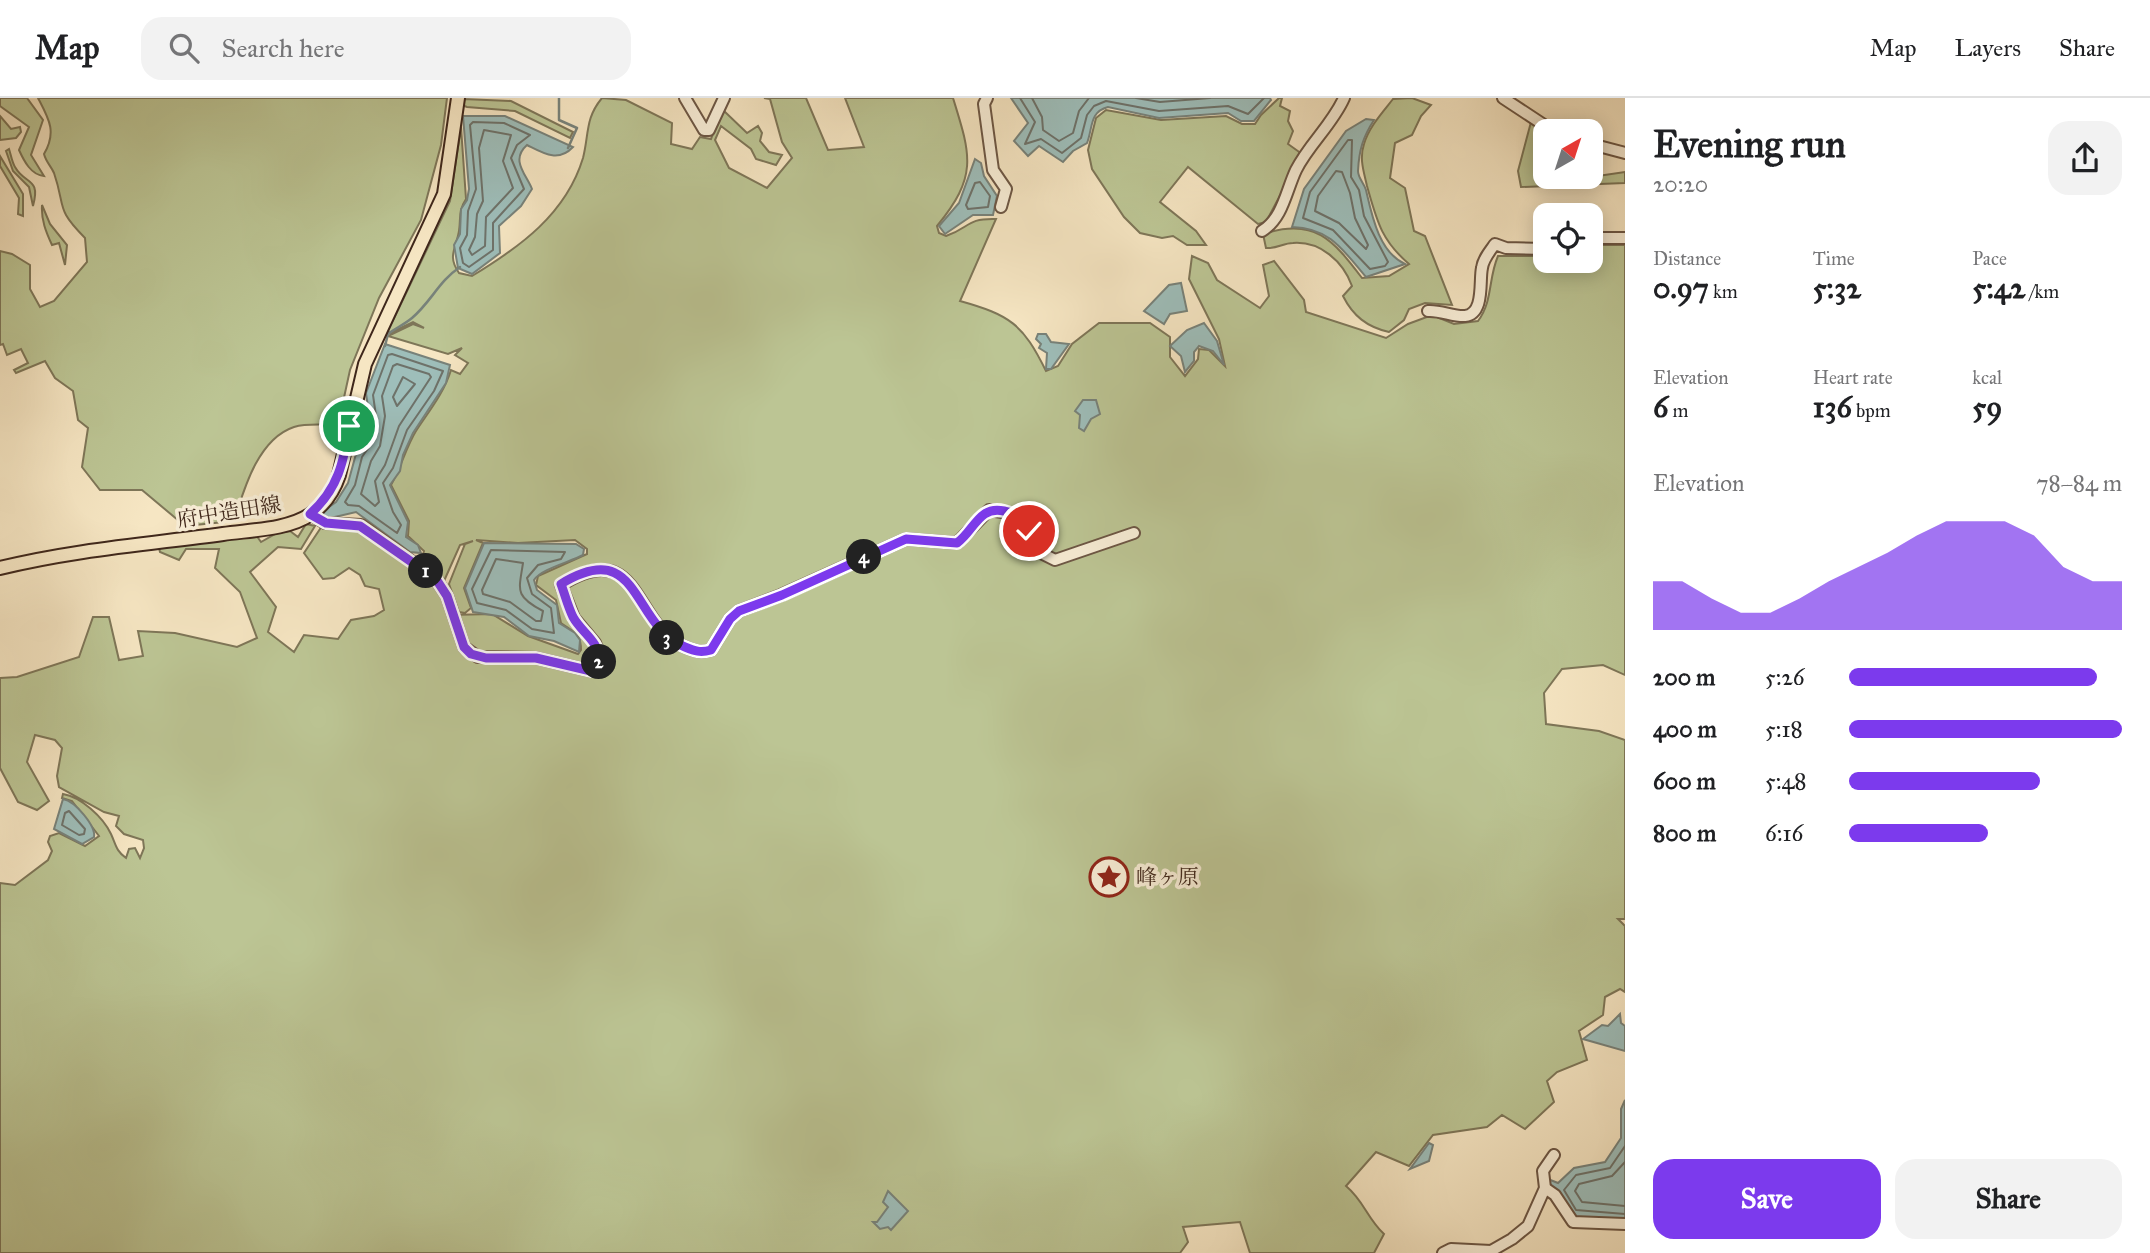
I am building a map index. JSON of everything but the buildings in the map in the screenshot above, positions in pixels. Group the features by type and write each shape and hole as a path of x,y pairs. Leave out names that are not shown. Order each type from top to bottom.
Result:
{"main road":[{"name":"府中造田線","path":"0,568 75,553 274,526 310,514 334,488 365,364 444,194 458,98"}],"street":[{"path":"685,98 704,130 709,130 724,98"},
{"path":"987,98 984,104 993,170 1006,189 1002,207"},
{"path":"1262,231 1275,219 1296,169 1326,130 1345,98"},
{"path":"1503,98 1535,119"},
{"path":"1603,147 1625,153"},
{"path":"1603,238 1625,238"},
{"path":"1427,311 1465,316 1472,313 1478,306 1482,265 1495,244 1506,248 1533,249"},
{"path":"310,514 326,523 360,526 436,579 447,596 464,647 471,654 486,658 536,658 582,671 591,671 596,666 599,654 595,643 574,618 561,584 572,577 599,570 618,573 631,583 662,634 673,642 701,653 711,650 730,619 739,611 782,595 906,539 957,543 989,510 1015,514 1029,531 1035,550 1055,560 1134,533"},
{"path":"1443,1253 1451,1249 1491,1251 1528,1226 1545,1188 1543,1171 1554,1155"},
{"path":"1545,1188 1555,1195 1573,1222 1625,1224"}],"green space":[{"path":"0,98 27,98 43,120 31,155 44,176 32,170 19,150 29,127 0,106"},
{"path":"38,98 447,98 441,145 421,220 379,298 350,370 338,425 294,427 271,442 254,466 234,521 185,526 142,490 100,490 82,467 88,428 78,420 73,391 55,378 45,361 16,373 14,370 28,363 21,349 7,355 3,344 0,345 0,251 12,254 30,265 30,289 40,307 54,301 87,262 85,238 65,213 54,173 44,154 51,132"},
{"path":"602,98 626,100 672,123 671,144 692,149 700,137 711,139 722,109 747,133 758,126 762,133 760,141 769,152 782,155 776,165 756,159 751,149 721,126 715,140 729,168 767,188 792,158 782,142 770,99 764,98 806,98 828,150 864,147 845,98 953,98 964,135 967,165 959,193 937,226 939,233 946,236 973,222 996,219 960,301 991,311 1013,324 1030,342 1046,371 1058,366 1072,344 1099,323 1150,323 1170,337 1170,357 1185,376 1198,359 1199,349 1209,350 1225,366 1219,339 1189,279 1192,256 1208,263 1217,280 1260,308 1269,296 1263,265 1274,261 1304,300 1306,312 1386,338 1408,324 1432,315 1454,324 1478,321 1486,306 1498,256 1533,256 1533,273 1603,273 1603,245 1625,245 1625,675 1603,665 1562,669 1544,693 1546,724 1599,731 1625,740 1625,919 1618,919 1625,926 1625,992 1620,989 1605,997 1603,1015 1579,1031 1587,1060 1557,1072 1547,1081 1554,1102 1525,1129 1502,1115 1487,1127 1433,1135 1409,1166 1376,1152 1346,1186 1384,1234 1374,1253 1250,1253 1240,1222 1183,1227 1188,1242 1180,1253 0,1253 0,883 15,885 48,860 52,851 48,842 50,836 59,833 85,846 99,836 72,801 62,798 63,794 84,803 97,815 118,850 126,858 129,849 135,848 140,858 144,848 143,840 124,834 116,826 119,816 104,812 59,787 57,776 62,748 55,740 35,735 27,762 49,801 37,810 18,802 0,768 0,678 17,677 79,657 93,617 109,617 119,660 143,656 138,631 175,633 237,647 257,638 240,592 215,568 219,549 186,549 179,560 160,552 159,548 256,535 261,542 277,533 290,531 298,537 306,524 315,526 301,549 278,547 250,572 276,607 268,632 294,652 304,635 338,639 351,620 374,616 384,610 379,589 365,586 360,575 349,568 334,578 323,579 304,553 322,526 355,529 366,533 439,587 450,615 492,614 528,636 578,654 581,650 580,640 561,623 556,600 536,585 538,576 587,554 587,549 575,540 518,543 476,540 483,543 464,588 471,608 465,613 459,612 449,584 465,544 473,541 460,545 444,581 421,561 424,551 408,536 409,521 391,485 412,437 440,394 451,370 460,374 468,363 455,355 462,348 448,354 388,336 413,324 424,328 413,322 390,333 388,331 450,201 461,127 466,199 461,211 453,257 459,273 472,276 524,241 565,196 583,158 588,127"},
{"path":"1282,98 1280,106 1290,111 1288,121 1293,131 1288,144 1302,154 1266,222 1258,224 1188,167 1160,202 1196,231 1206,245 1187,245 1173,236 1162,238 1140,233 1124,217 1092,169 1088,150 1096,118 1106,110 1161,120 1226,116 1242,124 1255,124"},
{"path":"1412,98 1431,105 1421,116 1412,135 1395,143 1390,178 1405,188 1414,231 1425,236 1452,305 1425,303 1409,309 1404,320 1389,332 1367,324 1351,309 1343,296 1352,286 1343,268 1329,254 1303,243 1266,248 1263,234 1281,229 1310,230 1332,243 1362,278 1389,276 1409,264 1392,247 1381,229 1367,186 1362,155 1369,132 1393,99"},
{"path":"463,99 511,101 573,132 570,138 515,111 467,107 462,105"},
{"path":"0,116 11,129 20,127 21,132 16,138 0,140"},
{"path":"1531,122 1533,187 1521,187 1518,171"},
{"path":"9,149 15,167 31,182 35,190 33,206 29,187 13,171 6,151"},
{"path":"0,156 23,194 23,216 18,214 19,198 0,166"},
{"path":"1625,172 1625,183 1603,184 1603,175"},
{"path":"42,205 50,224 67,245 65,265 59,243 52,245 48,235 43,221"}],"water":[{"path":"1011,98 1271,100 1254,121 1241,121 1228,113 1159,118 1108,107 1095,117 1087,143 1073,151 1063,162 1039,146 1028,156 1014,141 1028,123"},
{"path":"463,116 505,116 573,147 556,156 527,145 522,151 521,167 532,189 521,206 499,226 500,253 472,274 458,268 454,245 460,234 461,209 467,200 469,189"},
{"path":"1366,119 1374,120 1362,144 1358,174 1383,242 1396,258 1405,264 1366,277 1335,242 1316,231 1292,227 1304,189 1346,131"},
{"path":"975,159 981,163 984,176 997,196 993,215 973,215 945,234 939,226 959,203"},
{"path":"1181,283 1187,311 1170,314 1164,324 1144,311 1169,285"},
{"path":"1204,323 1217,341 1224,365 1213,351 1199,346 1194,352 1194,361 1185,372 1181,356 1170,346 1187,330"},
{"path":"1038,334 1046,334 1051,342 1069,344 1051,369 1046,369 1047,353 1039,348 1041,344 1036,339"},
{"path":"385,344 450,365 446,383 413,433 403,455 400,471 390,485 408,522 406,537 418,545 421,553 410,552 356,512 326,519 322,512 336,502 348,483 356,454 364,442 369,415 366,393"},
{"path":"1083,400 1096,400 1100,414 1091,419 1084,431 1079,428 1080,415 1075,411"},
{"path":"484,543 576,544 584,549 583,555 549,569 534,580 537,590 557,605 559,623 575,633 580,640 579,652 554,641 529,636 504,617 473,612 465,588"},
{"path":"63,799 84,815 92,827 94,837 82,844 54,829"},
{"path":"1620,1014 1621,1023 1625,1026 1625,1051 1583,1039 1602,1025 1608,1026"},
{"path":"1625,1100 1625,1221 1573,1217 1548,1186 1548,1179 1558,1183 1574,1168 1605,1162 1621,1138 1621,1109"},
{"path":"1429,1143 1433,1145 1429,1161 1410,1169"},
{"path":"888,1191 908,1211 891,1230 888,1227 880,1229 873,1222 877,1222 888,1207 883,1202"}],"waterway":[{"path":"559,98 559,120 577,128 568,148"},
{"path":"385,346 388,334 412,318 460,267"}],"place":[{"name":"峰ヶ原","path":"1109,877"}],"route":[{"path":"349,426 345,456 334,488 310,514 326,523 348,523 369,530 436,579 447,596 464,647 478,657 536,658 591,671 600,660 599,654 595,643 574,618 561,584 572,577 599,570 618,573 631,583 662,634 673,642 701,653 711,650 730,619 739,611 782,595 906,539 957,543 981,515 989,510 1015,514 1024,521 1029,531"}]}
